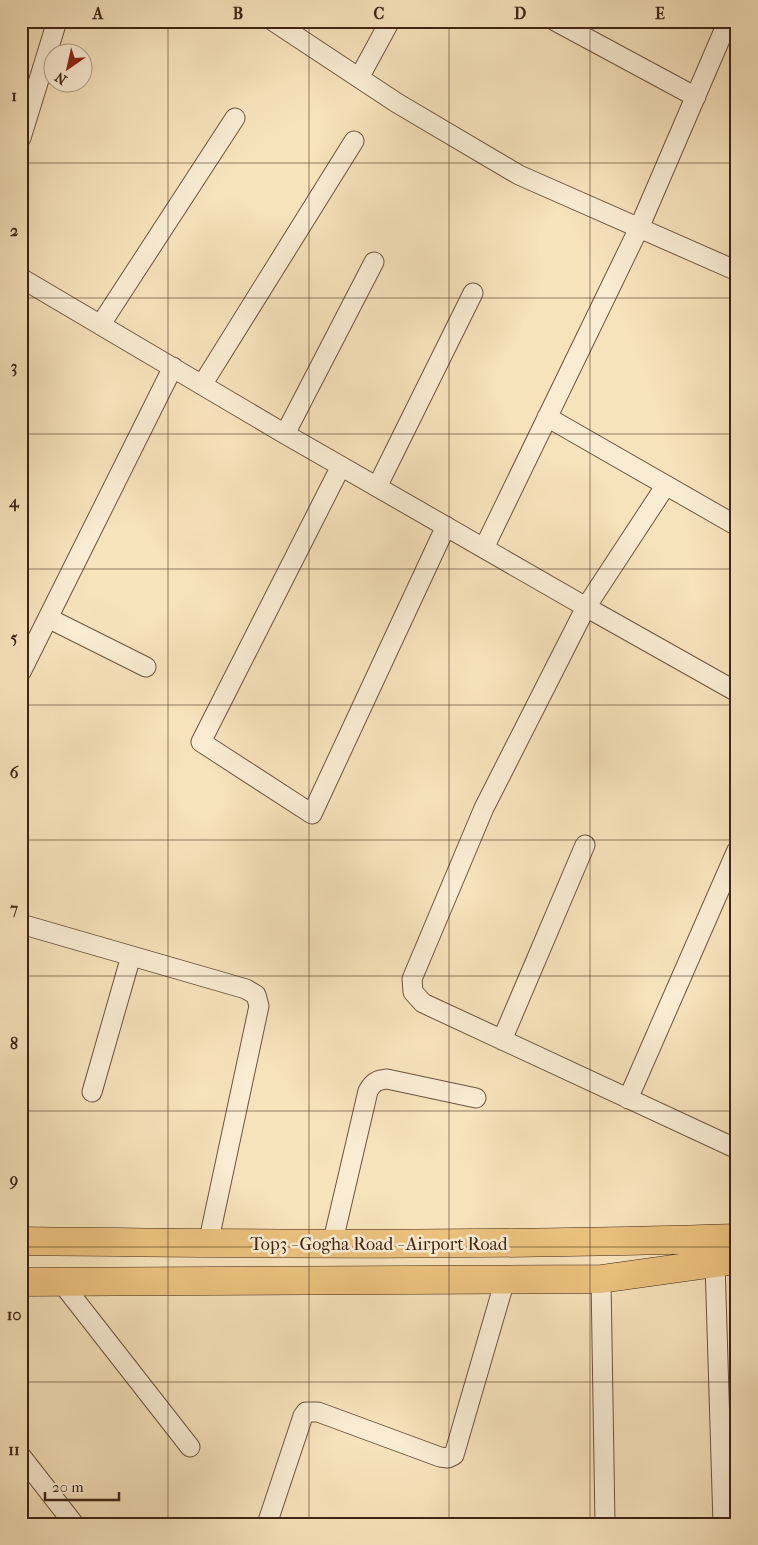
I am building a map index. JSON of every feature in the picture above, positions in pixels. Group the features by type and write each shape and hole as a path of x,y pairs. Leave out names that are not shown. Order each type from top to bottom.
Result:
{"main road":[{"name":"Top3 - Gogha Road - Airport Road","path":"21,1241 332,1245 516,1244 737,1238"},
{"path":"21,1282 601,1279 726,1261"}],"street":[{"path":"21,138 57,21"},
{"path":"273,21 359,78 519,175 737,271"},
{"path":"359,78 390,21"},
{"path":"555,21 696,97"},
{"path":"484,548 639,228 728,21"},
{"path":"101,324 235,118"},
{"path":"202,385 354,141"},
{"path":"285,434 374,262"},
{"path":"21,278 285,434 737,692"},
{"path":"377,487 473,293"},
{"path":"21,672 173,367"},
{"path":"548,417 737,526"},
{"path":"341,466 201,742 312,814 446,526"},
{"path":"666,485 586,607 484,808 412,979 413,992 423,1003 737,1149"},
{"path":"48,618 146,667"},
{"path":"502,1040 585,845"},
{"path":"628,1099 737,850"},
{"path":"21,924 246,989 256,995 259,1006 208,1244"},
{"path":"92,1092 131,956"},
{"path":"332,1245 368,1092 372,1084 378,1080 387,1079 476,1098"},
{"path":"723,1524 726,1261"},
{"path":"601,1279 605,1524"},
{"path":"267,1524 302,1416 306,1412 318,1412 440,1457 448,1458 454,1455 505,1280"},
{"path":"61,1282 190,1447"},
{"path":"25,1469 74,1524"}]}
